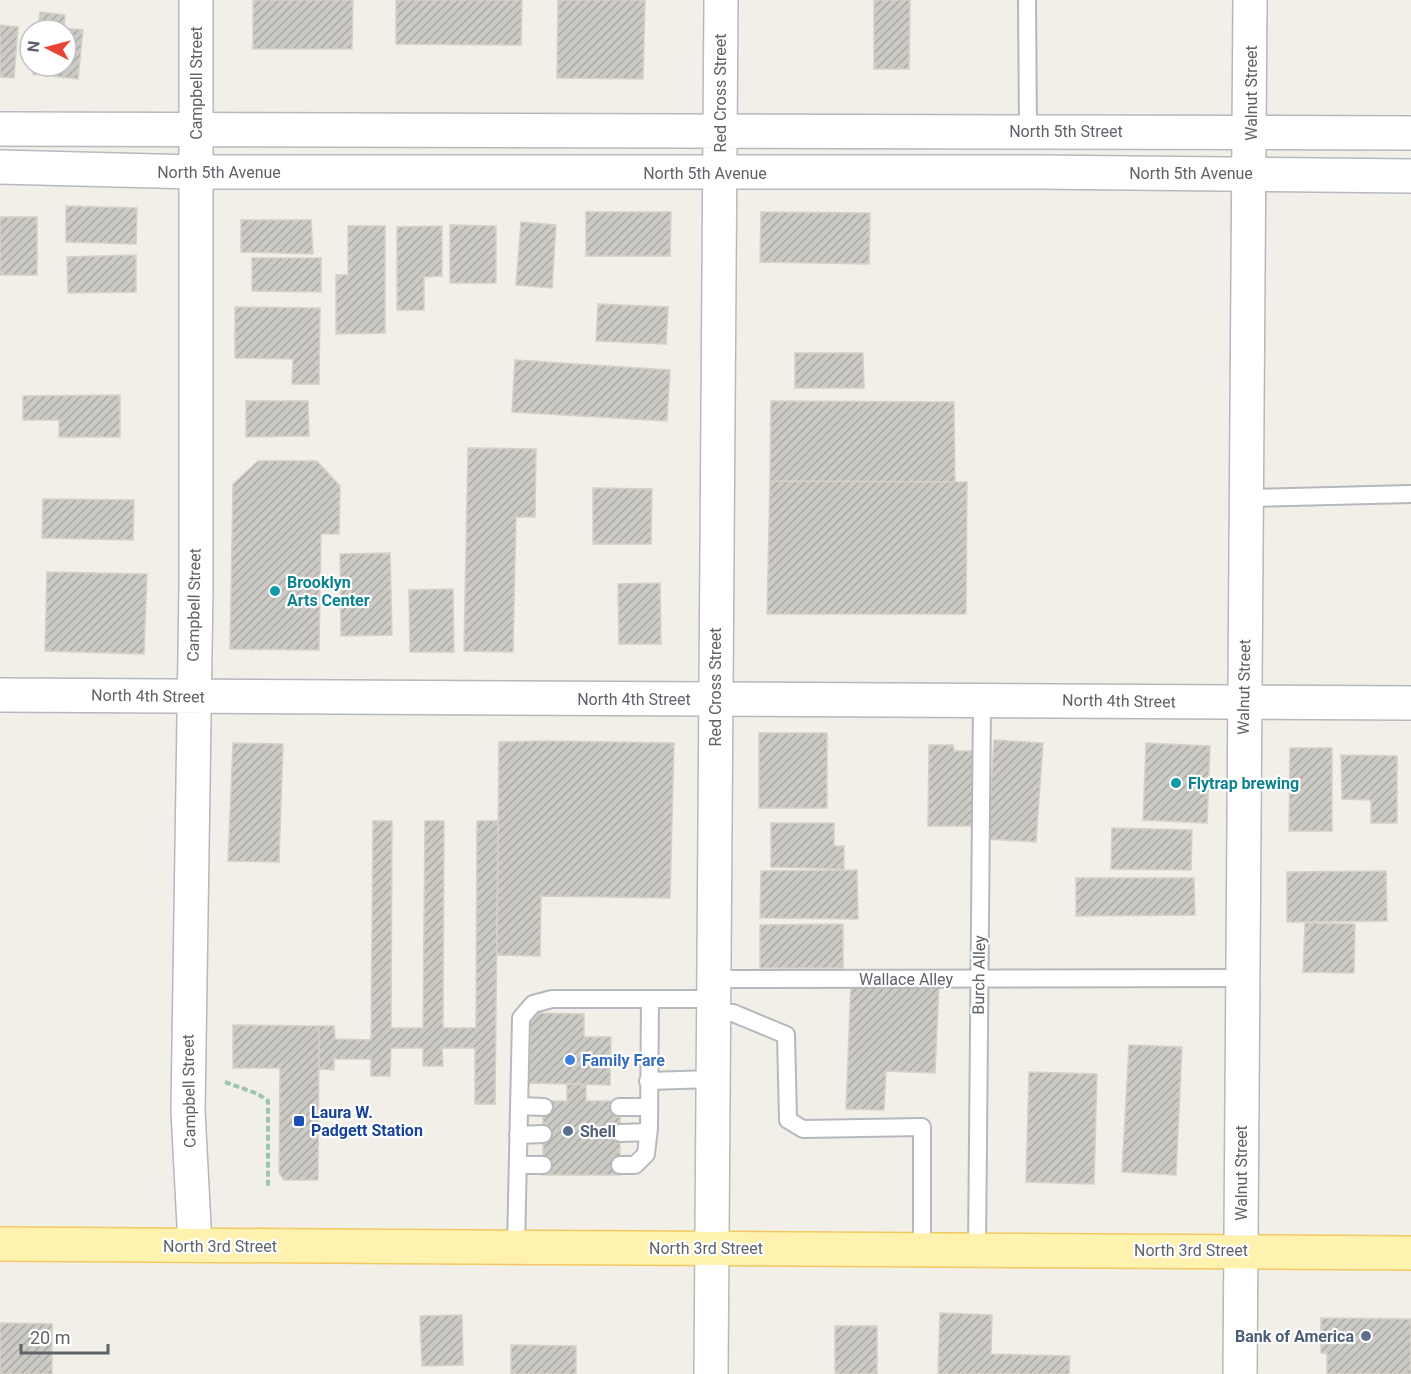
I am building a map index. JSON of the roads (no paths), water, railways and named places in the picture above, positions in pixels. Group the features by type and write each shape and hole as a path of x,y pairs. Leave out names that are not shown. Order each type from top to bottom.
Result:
{"main road":[{"name":"North 3rd Street","path":"0,1244 1411,1252"}],"street":[{"name":"Campbell Street","path":"195,1245 188,1111 195,587 196,0"},
{"name":"Red Cross Street","path":"711,1374 721,0"},
{"name":"Walnut Street","path":"1240,1374 1251,0"},
{"path":"0,129 720,131"},
{"name":"North 5th Street","path":"720,131 1028,130 1411,133"},
{"name":"North 5th Avenue","path":"0,167 195,172 1411,176"},
{"name":"North 4th Street","path":"12,695 1411,703"}],"lane":[{"path":"1027,0 1028,130"},
{"path":"1246,498 1411,494"},
{"name":"Burch Alley","path":"976,1250 982,700"},
{"name":"Wallace Alley","path":"713,997 979,979 1242,978"},
{"path":"516,1247 521,1018 532,1004 552,999 713,997 733,1013 786,1035 788,1120 803,1129 922,1127 922,1250"},
{"path":"620,1165 635,1165 646,1154 650,999"},
{"path":"648,1081 713,1080"},
{"path":"519,1106 544,1107"},
{"path":"619,1107 649,1107"},
{"path":"620,1133 648,1132"},
{"path":"518,1134 543,1134"},
{"path":"518,1165 543,1165"}],"place":[{"name":"Brooklyn Arts Center","path":"275,591"},
{"name":"Flytrap brewing","path":"1176,783"},
{"name":"Family Fare","path":"570,1060"},
{"name":"Laura W. Padgett Station","path":"299,1121"},
{"name":"Shell","path":"568,1131"},
{"name":"Bank of America","path":"1366,1336"}]}
